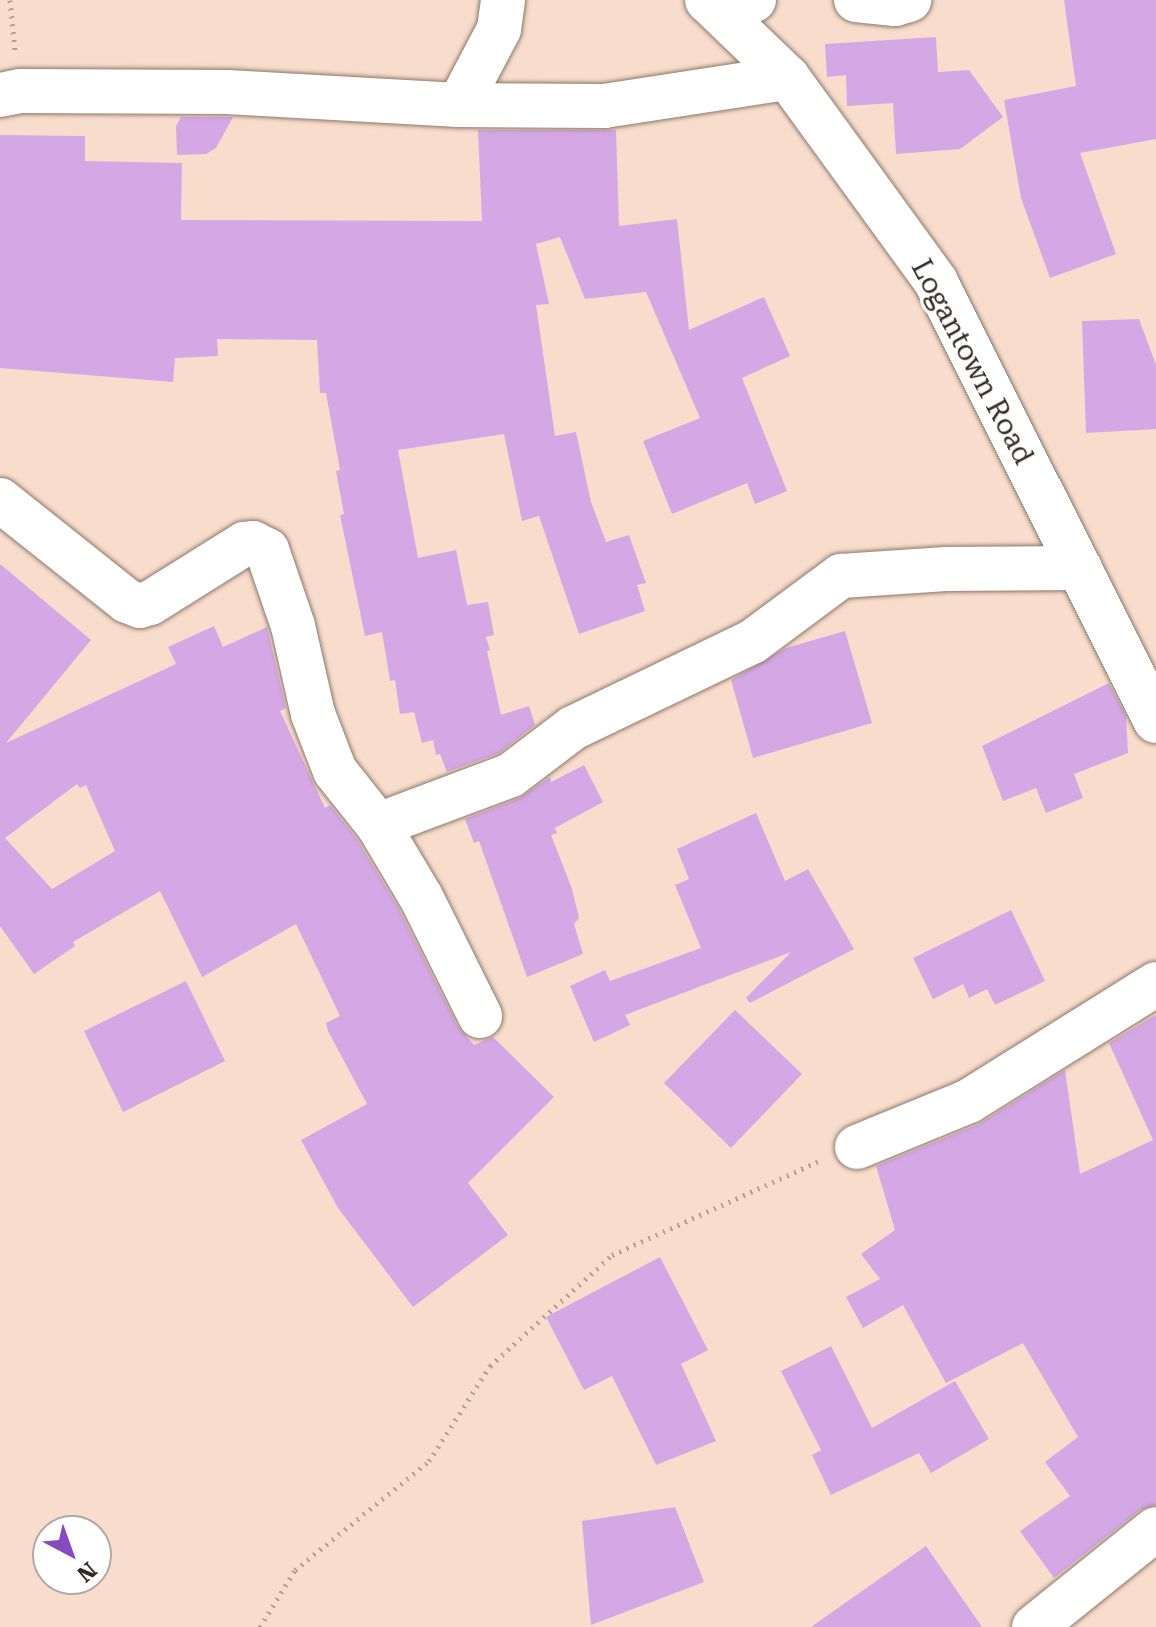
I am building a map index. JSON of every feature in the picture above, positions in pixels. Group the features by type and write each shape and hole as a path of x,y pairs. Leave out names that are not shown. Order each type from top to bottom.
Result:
{"street":[{"path":"459,105 499,29 503,0"},
{"path":"707,0 754,0"},
{"name":"Logantown Road","path":"707,0 788,78 936,282 1156,721"},
{"path":"856,0 895,4 909,0"},
{"path":"0,95 20,91 227,92 459,105 604,106 788,78"},
{"path":"0,500 127,601 140,606 150,603 244,544 253,543 267,550 293,626 313,714 335,771 378,825 421,897 480,1016"},
{"path":"378,825 511,775 573,728 752,642 841,576 946,569 1080,568"},
{"path":"857,1147 969,1101 1156,984"},
{"path":"1034,1627 1156,1529"}],"path":[{"path":"260,1627 295,1570 429,1461 490,1366 612,1255 737,1201 798,1169 857,1147"}],"building":[{"path":"1064,0 1156,0 1156,139 1080,153 1116,254 1050,278 1021,198 1004,100 1076,86"},
{"path":"936,37 938,72 969,70 1003,117 960,149 896,154 893,103 847,106 846,75 827,77 825,44"},
{"path":"181,117 233,117 216,148 206,154 177,155 176,126"},
{"path":"478,130 616,130 619,226 677,219 689,330 764,297 790,356 742,378 787,491 755,504 747,483 672,514 643,441 700,418 646,292 585,299 560,237 536,244 549,304 536,305 555,436 576,432 591,502 606,542 629,535 646,583 637,585 645,611 579,634 539,516 522,521 504,434 398,450 418,558 456,550 467,605 488,602 494,635 486,637 490,650 487,651 501,715 529,706 535,725 499,753 447,772 440,754 436,755 433,740 422,743 414,712 400,714 395,680 390,681 382,632 365,636 340,515 344,514 336,471 340,470 326,393 320,393 317,340 217,339 218,356 175,358 173,382 0,368 0,135 85,136 85,161 182,163 181,220 482,221"},
{"path":"1139,319 1156,365 1156,429 1086,433 1082,321"},
{"path":"0,564 91,640 6,743 176,664 168,647 214,626 223,647 267,627 286,708 280,711 325,808 330,805 357,839 399,909 458,1027 474,1045 493,1037 554,1097 468,1183 508,1235 413,1307 338,1208 301,1140 367,1104 328,1031 326,1023 340,1016 296,924 202,977 160,891 73,942 75,946 34,974 0,926","holes":["77,784 80,788 86,785 115,851 52,889 5,838"]},
{"path":"845,631 872,723 753,758 731,680 786,648"},
{"path":"1109,683 1126,716 1128,753 1074,774 1083,798 1046,813 1036,788 1003,801 982,746"},
{"path":"584,765 603,802 555,828 557,833 551,835 572,889 579,918 574,924 583,954 527,977 479,841 474,843 465,819 520,798 550,777 551,782"},
{"path":"756,813 785,881 808,869 854,949 750,1003 746,998 791,952 625,1015 630,1025 594,1042 570,986 605,970 610,981 701,948 675,885 689,879 677,849"},
{"path":"1011,910 1045,981 995,1005 987,989 969,998 963,984 933,999 913,958"},
{"path":"186,981 225,1061 123,1112 84,1031"},
{"path":"735,1010 802,1074 731,1148 664,1083"},
{"path":"1156,1015 1156,1505 1140,1510 1054,1578 1020,1531 1070,1496 1045,1462 1078,1437 1023,1343 946,1383 903,1305 863,1328 846,1297 880,1279 861,1254 895,1230 876,1166 979,1124 1065,1070 1080,1174 1153,1140 1109,1043"},
{"path":"660,1257 708,1350 681,1364 716,1441 656,1465 612,1376 584,1390 546,1317"},
{"path":"831,1346 872,1428 955,1381 989,1439 931,1473 919,1453 831,1495 812,1455 821,1450 781,1371"},
{"path":"675,1507 704,1582 591,1625 582,1521"},
{"path":"926,1546 982,1627 811,1627 882,1577"}]}
